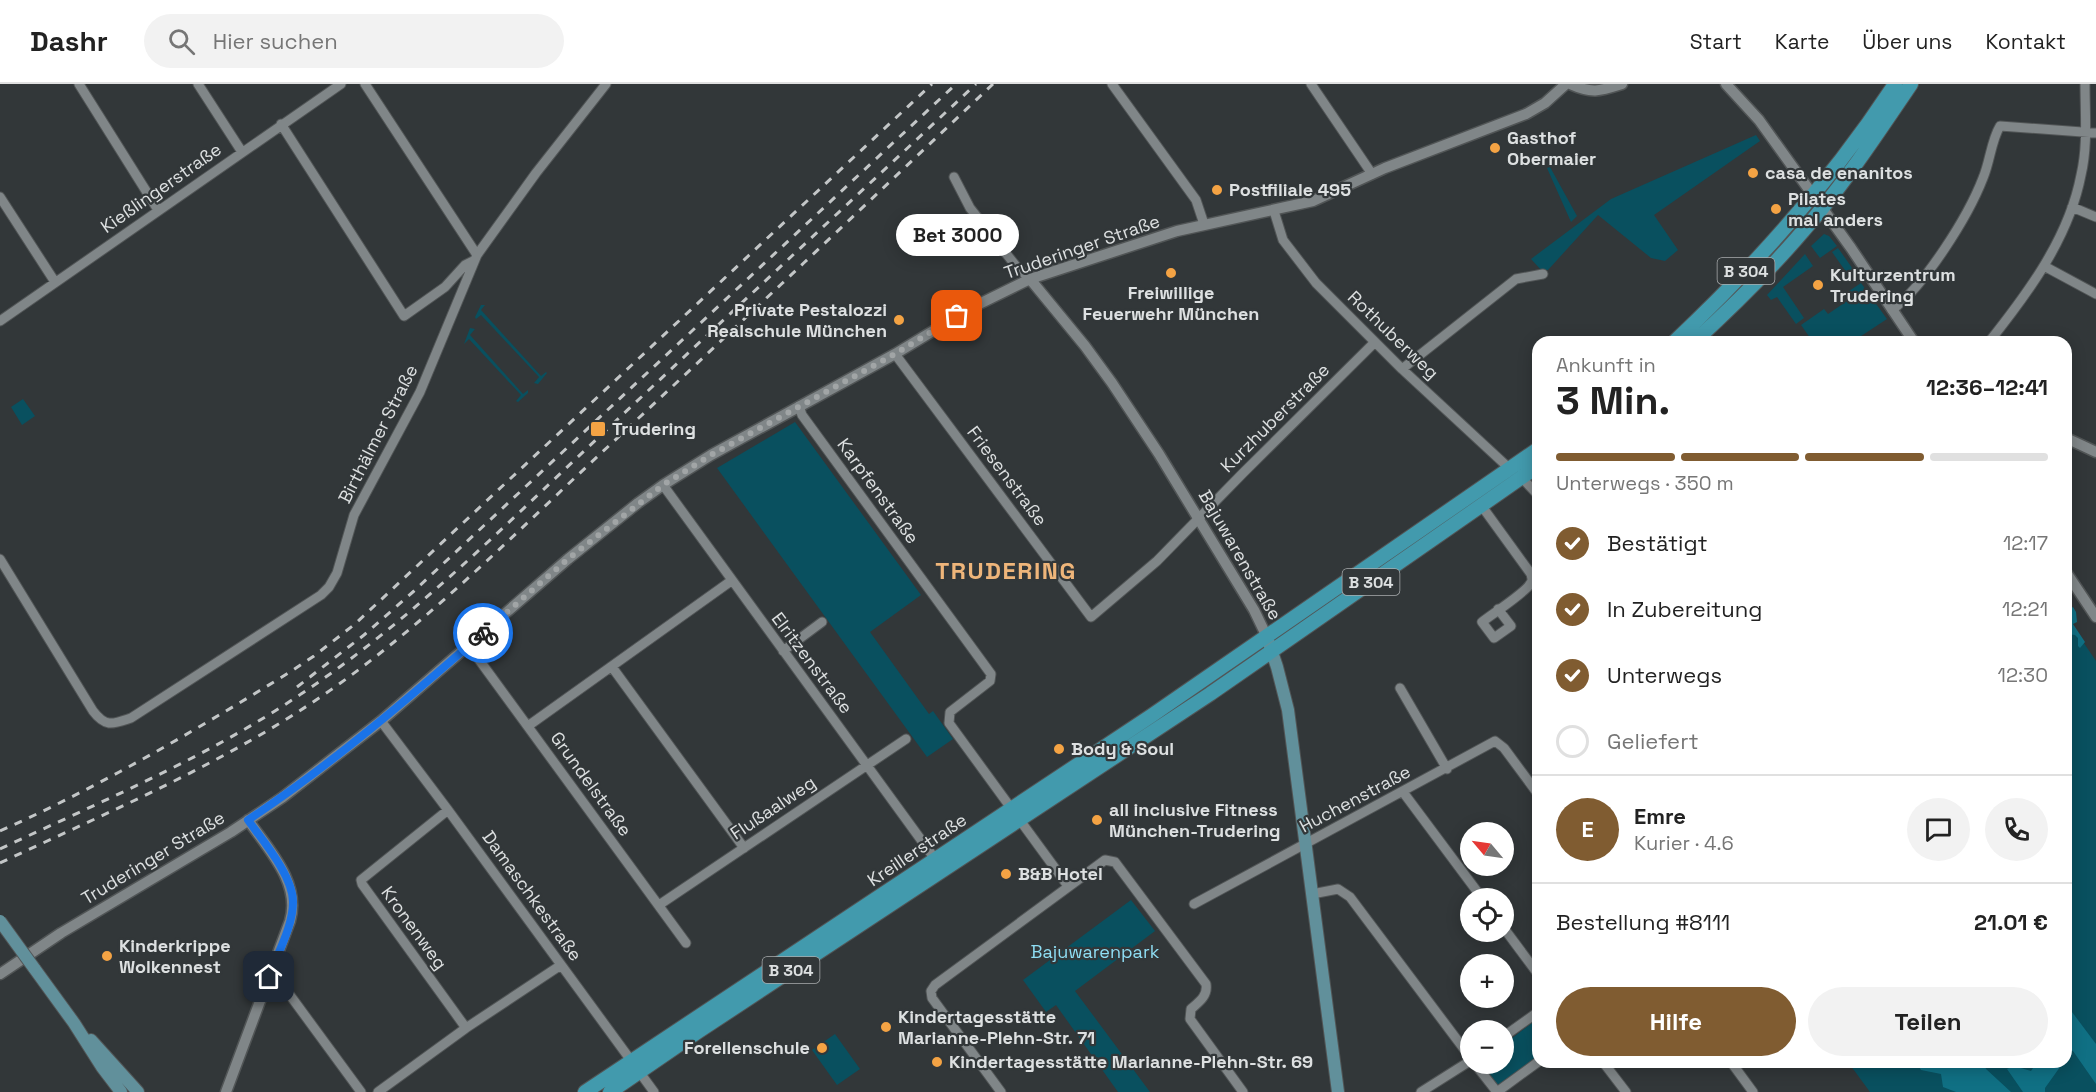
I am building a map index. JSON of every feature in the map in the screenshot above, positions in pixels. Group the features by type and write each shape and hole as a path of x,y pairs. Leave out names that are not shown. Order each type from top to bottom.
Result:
{"main road":[{"name":"B 304","path":"1680,336 1768,249 1812,195 1895,84"},
{"name":"B 304","path":"1700,336 1753,286 1822,209 1911,84"},
{"name":"B 304","path":"1267,637 1532,453"},
{"name":"B 304","path":"1272,652 1532,470"},
{"name":"Kreillerstraße","path":"610,1092 1016,814 1267,637"},
{"name":"Bajuwarenstraße","path":"1267,637 1286,696 1338,1092"},
{"name":"Kreillerstraße","path":"585,1092 935,859 1016,814 1272,652"},
{"path":"0,921 121,1092"},
{"path":"74,1023 110,1059 138,1092"}],"street":[{"path":"79,84 158,210"},
{"path":"198,84 242,152"},
{"name":"Kießlingerstraße","path":"0,321 341,84"},
{"path":"365,84 475,258"},
{"name":"Birthälmer Straße","path":"1,561 93,711 105,723 114,724 131,718 310,604 329,587 337,573 354,516 420,392 475,258 606,84"},
{"path":"1112,84 1196,200 1203,224"},
{"path":"1311,84 1372,174"},
{"name":"Truderinger Straße","path":"0,974 61,933 248,820 300,784 381,721 568,559 663,485 711,455 895,354 971,308 1029,279 1203,224 1274,211 1326,196 1372,174 1526,114 1545,103 1566,84"},
{"path":"1570,84 1593,92 1622,84"},
{"path":"1726,84 1758,120 1851,248 1910,336"},
{"path":"1993,336 2044,266 2072,207 2082,175 2085,84"},
{"name":"Birthälmer Straße","path":"281,124 404,316 445,287 465,265 475,258"},
{"path":"1892,310 1903,302 1918,284 1964,217 1984,175 1998,127 2096,133"},
{"name":"Bajuwarenstraße","path":"954,177 970,208 1016,266 1081,341 1112,383 1199,519 1260,621 1267,637"},
{"path":"0,197 55,282"},
{"path":"2072,207 2096,217"},
{"name":"Rothuberweg","path":"1274,211 1283,240 1316,283 1402,369 1510,469"},
{"path":"2044,266 2096,294"},
{"path":"1402,369 1516,279 1543,274"},
{"path":"445,287 460,293"},
{"name":"Kurzhuberstraße","path":"1091,617 1143,574 1375,342"},
{"name":"Friesenstraße","path":"895,354 1091,617"},
{"name":"Karpfenstraße","path":"798,406 802,415 991,674 990,681 950,712 949,723 1016,814"},
{"path":"2072,441 2096,453"},
{"path":"1522,478 1532,489"},
{"name":"Elritzenstraße","path":"663,485 935,859"},
{"path":"1481,505 1531,574 1532,581 1529,587 1498,609"},
{"path":"528,726 731,581"},
{"path":"2072,581 2096,617"},
{"path":"783,651 822,622"},
{"name":"Grundelstraße","path":"469,646 686,943"},
{"path":"612,667 744,848"},
{"path":"1400,688 1447,769"},
{"name":"Damaschkestraße","path":"381,721 654,1092"},
{"name":"Flußaalweg","path":"659,905 906,739"},
{"name":"Huchenstraße","path":"1194,904 1495,741 1499,743 1532,786"},
{"path":"1403,792 1475,888"},
{"name":"Kronenweg","path":"448,810 361,880 368,893 466,1028"},
{"path":"1016,814 1068,886"},
{"path":"226,1092 290,921 293,900 288,880 248,820"},
{"path":"1001,1092 932,998 931,991 935,985 1105,860 1114,862 1206,984 1207,990 1191,1009 1190,1019 1243,1092"},
{"path":"1312,894 1338,889 1350,897 1460,1046"},
{"path":"1514,942 1532,966"},
{"path":"378,1092 466,1028 561,965"},
{"path":"269,977 284,987 361,1092"},
{"path":"1514,1029 1532,1016"},
{"path":"1421,1092 1460,1066"},
{"path":"1483,1074 1497,1092 1532,1066"},
{"path":"1608,1068 1626,1092"},
{"path":"1735,1068 1753,1092"}],"green space":[{"path":"1756,135 1760,141 1654,215 1678,250 1665,261 1651,258 1598,215 1548,270 1542,271 1531,259 1611,199"},
{"path":"1550,167 1577,216 1571,222 1547,168"},
{"path":"1824,234 1829,236 1837,246 1820,258 1811,246"},
{"path":"1838,248 1855,272 1849,276 1832,252"},
{"path":"1805,254 1813,266 1783,287 1804,318 1796,324 1777,297 1771,300 1767,295"},
{"path":"1861,283 1887,319 1861,336 1809,336 1801,325 1824,309 1828,314 1853,297 1849,291"},
{"path":"481,305 485,305 481,310 541,376 547,373 538,384 534,383 539,377 481,315 476,319"},
{"path":"470,328 475,329 470,335 523,394 528,390 528,393 518,402 516,401 521,395 469,339 464,344"},
{"path":"23,399 35,416 22,425 11,407"},
{"path":"795,422 921,595 870,632 929,714 933,711 953,739 927,757 717,468"},
{"path":"2072,625 2096,661 2096,1092 1870,1092 1852,1068 2072,1068"},
{"name":"Bajuwarenpark","path":"1131,900 1155,931 1075,991 1150,1092 1118,1092 1056,1005 1046,1012 1023,980"},
{"path":"1532,1023 1532,1061 1498,1086 1489,1074 1514,1074 1514,1037"},
{"path":"835,1034 860,1069 837,1085 812,1050"}],"shaded area":[{"path":"2072,608 2076,612 2077,622 2073,624 2085,642 2080,648 2078,638 2072,635"},
{"path":"2072,1012 2096,1044 2096,1084 2073,1051"},
{"path":"1920,1068 1986,1068 2011,1092 1956,1092 1943,1087 1941,1074"},
{"path":"2021,1068 2031,1071 2033,1068 2059,1068 2045,1088 2045,1092 2023,1092 2007,1069"}],"railway":[{"path":"0,831 75,795 184,736 290,672 355,624 932,84"},
{"path":"297,687 364,635 414,591 956,84"},
{"path":"0,849 154,777 229,738 301,694 381,636 492,538 976,84"},
{"path":"0,863 156,790 271,729 385,650 493,555 993,84"}],"way so far":[{"path":"483,633 568,559 663,485 711,455 895,354 957,316"}],"place":[{"name":"Gasthof Obermaier","path":"1495,148"},
{"name":"casa de enanitos","path":"1753,173"},
{"name":"Postfiliale 495","path":"1217,190"},
{"name":"Pilates mal anders","path":"1776,209"},
{"name":"Freiwillige Feuerwehr München","path":"1171,273"},
{"name":"Kulturzentrum Trudering","path":"1818,285"},
{"name":"Bet 3000","path":"957,316"},
{"name":"Private Pestalozzi Realschule München","path":"899,320"},
{"name":"Trudering","path":"598,429"},
{"name":"Body & Soul","path":"1059,749"},
{"name":"all inclusive Fitness München-Trudering","path":"1097,820"},
{"name":"B&B Hotel","path":"1006,874"},
{"name":"Kinderkrippe Wolkennest","path":"107,956"},
{"name":"Kindertagesstätte Marianne-Plehn-Str. 71","path":"886,1027"},
{"name":"Forellenschule","path":"822,1048"},
{"name":"Kindertagesstätte Marianne-Plehn-Str. 69","path":"937,1062"}],"district":[{"name":"TRUDERING","path":"1006,571"}],"route":[{"path":"269,977 292,915 293,900 288,880 248,820 300,784 381,721 483,633"}]}
